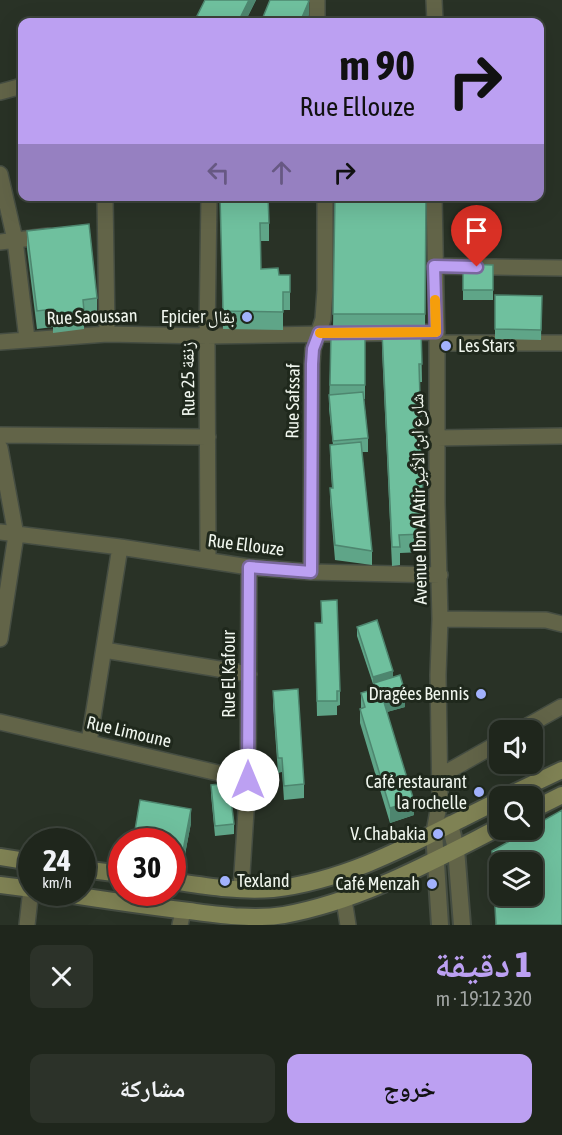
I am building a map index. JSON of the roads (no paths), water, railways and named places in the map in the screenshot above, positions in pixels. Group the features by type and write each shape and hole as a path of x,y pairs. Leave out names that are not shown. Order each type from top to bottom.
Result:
{"main road":[{"path":"528,786 562,770"},
{"path":"543,804 562,795"},
{"path":"186,883 242,889 273,889 324,879 381,858 489,805"},
{"path":"96,901 182,918 283,915 344,900 407,874 489,832"},
{"path":"0,857 18,860"},
{"path":"0,885 18,887"}],"street":[{"path":"317,0 317,18"},
{"path":"434,0 435,18"},
{"path":"0,92 18,87"},
{"path":"0,174 7,241 27,339"},
{"path":"104,201 101,227 107,334"},
{"name":"Rue 25 زنقة","path":"208,560 209,201"},
{"name":"Rue Safssaf","path":"311,572 312,364 313,349 323,319 325,201"},
{"name":"Avenue Ibn Al Atir شارع ابن الأثير","path":"434,201 440,575 438,675 440,800 434,832 440,925"},
{"path":"7,241 61,234"},
{"path":"434,266 562,268"},
{"name":"Rue Saoussan","path":"0,342 107,334 207,336 319,333 562,343"},
{"path":"0,435 208,437"},
{"path":"437,438 562,436"},
{"path":"0,448 16,535 0,639"},
{"name":"Rue Ellouze","path":"0,532 120,547 249,567 311,572 440,575"},
{"path":"89,742 120,547"},
{"name":"Rue El Kafour","path":"242,889 248,780 249,567"},
{"path":"440,619 546,620 562,624"},
{"path":"104,650 249,674"},
{"path":"538,720 561,707"},
{"name":"Rue Limoune","path":"0,722 248,780"},
{"path":"440,776 489,748"},
{"name":"Avenue Ibn Al Atir شارع ابن الأثير","path":"440,800 450,824 456,849 462,925"},
{"path":"344,900 348,925"},
{"path":"27,925 29,906"}],"place":[{"name":"Epicier بقال","path":"247,317"},
{"name":"Les Stars","path":"446,346"},
{"name":"Dragées Bennis","path":"481,694"},
{"name":"Café restaurant la rochelle","path":"479,792"},
{"name":"V. Chabakia","path":"438,834"},
{"name":"Texland","path":"225,881"},
{"name":"Café Menzah","path":"432,884"}]}
